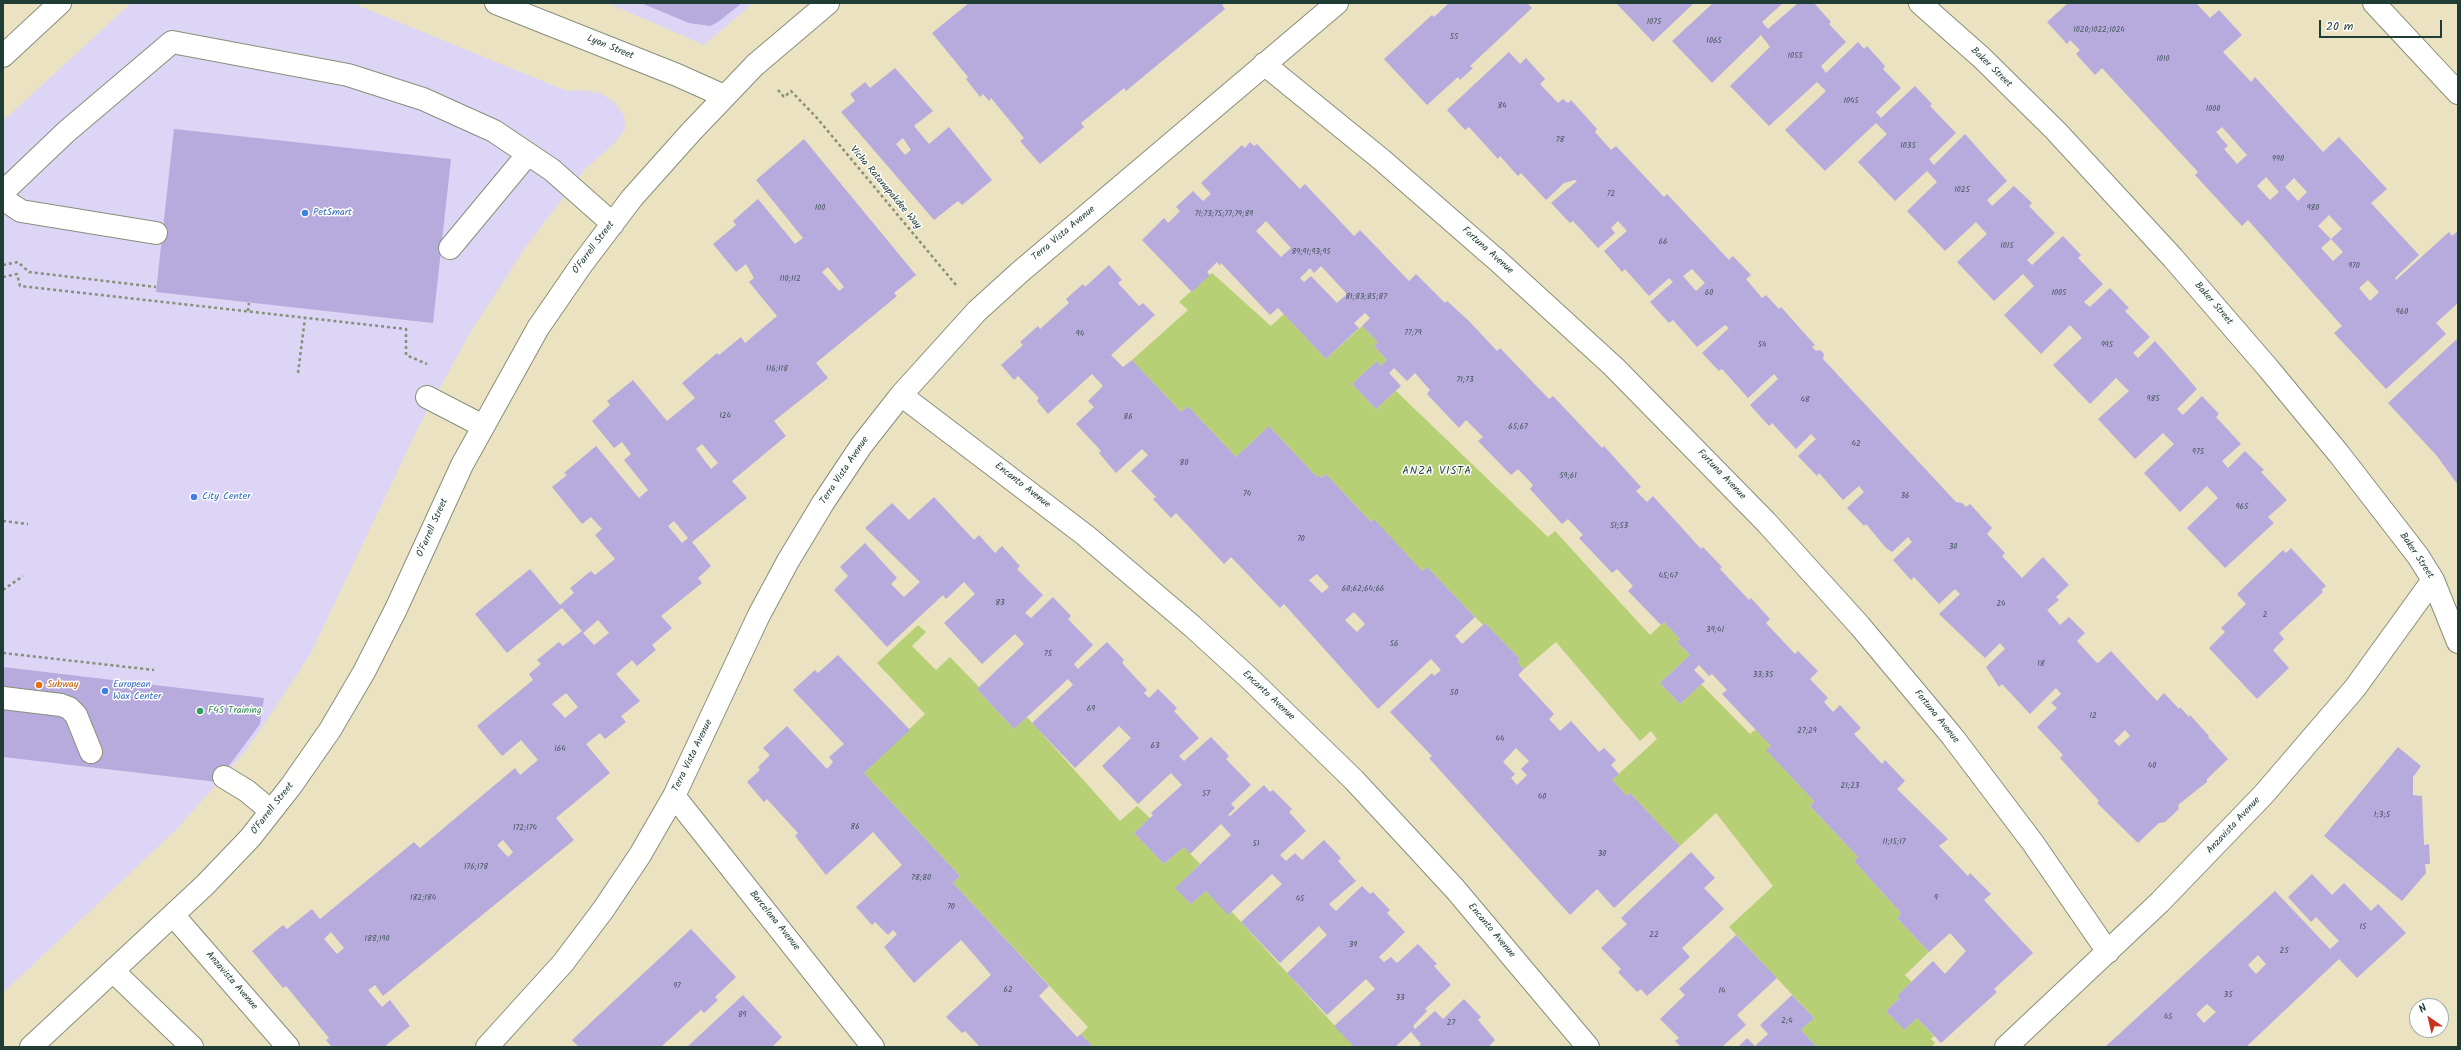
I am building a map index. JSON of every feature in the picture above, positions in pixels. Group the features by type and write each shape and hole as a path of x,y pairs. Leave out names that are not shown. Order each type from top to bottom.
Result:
{"street":[{"path":"3,56 60,3"},
{"name":"Lyon Street","path":"496,3 677,75 724,96"},
{"name":"O'Farrell Street","path":"31,1047 210,880 250,838 271,811 330,730 364,672 396,609 462,465 538,328 632,198 724,96 755,65 828,3"},
{"name":"Terra Vista Avenue","path":"487,1047 563,963 603,910 640,855 674,796 759,614 788,562 857,452 901,395 977,311 1337,3"},
{"name":"Baker Street","path":"1920,3 1982,58 2041,117 2173,258 2334,448 2394,524 2433,580 2458,642"},
{"path":"2374,3 2458,93"},
{"path":"3,192 66,132 172,42 348,75 423,99 494,131 552,170 613,224"},
{"name":"Fortuna Avenue","path":"1264,64 1382,160 1498,261 1614,367 1721,475 1860,626 1947,731 2033,843 2108,952"},
{"path":"450,248 528,154"},
{"path":"3,199 21,211 156,233"},
{"name":"Encanto Avenue","path":"901,395 1085,534 1186,621 1260,688 1354,780 1455,889 1588,1047"},
{"path":"427,397 483,426"},
{"name":"Anzavista Avenue","path":"2006,1047 2108,952 2212,849 2269,788 2355,688 2433,580"},
{"path":"3,698 61,705 69,708 76,715 91,752"},
{"path":"224,778 247,791 271,811"},
{"name":"Barcelona Avenue","path":"674,796 873,1047"},
{"name":"Anzavista Avenue","path":"173,915 288,1047"},
{"path":"114,971 192,1047"}],"path":[{"name":"Vicha Ratanapakdee Way","path":"778,90 784,97 791,90 817,118 977,311"},
{"path":"3,265 18,262 29,272 156,287"},
{"path":"3,277 17,274 20,286 406,329 406,355 428,364"},
{"path":"248,303 248,311"},
{"path":"298,373 304,318"},
{"path":"3,522 28,524"},
{"path":"3,590 23,576"},
{"path":"3,653 154,670"}],"shaded area":[{"name":"City Center","path":"131,3 352,3 567,91 582,90 600,93 615,103 624,116 625,129 614,144 586,168 527,245 471,331 417,430 311,653 244,753 178,828 3,993 3,121"},
{"path":"608,3 753,3 704,45"}],"green space":[{"path":"1212,273 1271,326 1284,314 1326,359 1362,326 1378,342 1374,346 1387,360 1381,366 1377,361 1352,384 1376,409 1396,391 1548,537 1555,531 1650,635 1664,622 1680,639 1677,642 1690,655 1660,683 1680,704 1701,684 1750,734 1756,729 1771,746 1767,750 1814,801 1810,806 1858,857 1854,861 1901,913 1897,918 1929,952 1905,975 1912,982 1898,995 1900,998 1886,1011 1904,1030 1917,1018 1934,1036 1931,1039 1935,1043 1931,1047 1817,1047 1801,1030 1814,1018 1729,927 1773,886 1716,813 1680,846 1630,793 1627,796 1612,780 1657,739 1651,731 1640,741 1556,642 1524,669 1517,662 1520,659 1485,623 1483,625 1427,567 1422,571 1374,520 1371,522 1326,474 1322,478 1319,475 1317,477 1269,426 1236,457 1188,406 1181,412 1132,360 1188,310 1179,302"},
{"path":"918,625 926,632 912,646 936,670 950,657 979,687 977,689 1014,729 1027,717 1120,821 1137,806 1150,818 1134,833 1164,864 1184,847 1200,864 1176,888 1191,904 1206,891 1229,914 1232,912 1354,1047 1093,1047 1081,1034 1088,1027 953,883 960,876 864,773 925,714 877,663"}],"building":[{"path":"641,3 742,3 718,22 710,26 689,23"},
{"path":"969,3 1225,3 1222,5 1225,9 1126,91 1124,88 1081,123 1084,127 1040,164 1020,141 1024,138 991,98 989,101 983,94 980,97 966,79 968,77 932,33"},
{"path":"1449,3 1527,3 1532,8 1470,66 1473,68 1460,80 1458,77 1427,105 1384,59 1432,15 1434,17"},
{"path":"1616,3 1694,3 1653,42"},
{"path":"1713,3 1783,3 1762,22 1768,29 1798,3 1814,3 1831,22 1829,24 1846,42 1821,66 1826,73 1858,42 1864,49 1867,46 1885,66 1883,69 1901,88 1876,112 1881,118 1915,86 1932,104 1930,106 1956,133 1929,159 1934,165 1965,134 2007,181 1987,200 1992,206 2014,186 2032,203 2029,206 2055,233 2027,260 2032,265 2063,236 2081,255 2078,258 2103,284 2084,302 2090,307 2110,288 2129,308 2125,311 2150,337 2133,353 2138,358 2155,341 2197,389 2177,409 2183,415 2202,396 2219,414 2216,417 2241,444 2222,461 2228,468 2245,451 2264,470 2261,472 2287,500 2268,517 2274,523 2225,568 2187,528 2218,498 2207,486 2180,512 2144,473 2174,444 2163,433 2135,459 2098,419 2129,391 2116,378 2090,404 2053,365 2082,338 2070,325 2041,354 2004,315 2034,286 2023,274 1994,301 1957,262 1987,234 1976,222 1945,251 1907,211 1937,182 1927,171 1895,201 1858,162 1887,134 1876,123 1825,171 1785,130 1826,91 1817,82 1769,126 1730,86 1770,47 1761,35 1712,83 1672,41"},
{"path":"2068,3 2196,3 2210,18 2219,10 2242,35 2223,52 2251,82 2255,77 2323,152 2339,137 2387,189 2371,203 2419,255 2395,278 2396,280 2449,232 2452,236 2458,231 2458,303 2436,323 2446,334 2386,389 2334,333 2342,326 2248,220 2242,226 2195,175 2198,172 2102,68 2095,75 2076,54 2080,50 2070,40 2067,44 2047,22","holes":["2222,127 2247,155 2237,164 2224,149 2228,146 2216,132","2266,177 2279,192 2270,200 2257,186","2294,178 2307,192 2298,201 2285,187","2329,215 2342,229 2331,239 2318,226","2331,239 2343,252 2333,261 2321,248","2368,280 2379,292 2370,301 2359,288"]},
{"path":"1509,52 1520,64 1526,58 1545,79 1540,84 1558,103 1563,99 1568,103 1571,100 1597,129 1595,132 1611,150 1616,146 1664,197 1667,194 1729,260 1733,256 1751,275 1746,279 1762,298 1766,295 1779,309 1781,307 1815,345 1812,347 1816,351 1820,350 1824,354 1823,359 1956,502 1962,503 1966,507 1970,504 1992,528 1987,534 2005,553 2002,556 2022,578 2043,557 2069,585 2056,597 2059,600 2047,610 2060,625 2069,617 2085,633 2077,641 2096,662 2098,663 2111,651 2157,701 2164,693 2179,709 2180,707 2189,717 2190,715 2228,759 2207,779 2207,782 2178,805 2179,809 2165,822 2159,823 2138,843 2097,803 2099,801 2060,758 2063,755 2037,727 2057,708 2051,703 2061,694 2056,688 2030,714 2002,684 1999,687 1986,667 2005,649 2000,643 1985,658 1939,614 1960,594 1955,589 1939,604 1914,577 1911,580 1893,560 1912,542 1908,537 1892,552 1886,548 1866,524 1864,526 1847,508 1864,492 1859,486 1843,500 1819,473 1817,476 1798,456 1816,439 1811,434 1796,449 1772,423 1769,426 1750,405 1778,379 1774,374 1748,398 1722,369 1719,371 1702,353 1729,328 1725,325 1697,347 1673,320 1669,323 1650,302 1673,282 1669,278 1649,296 1625,269 1622,272 1604,251 1627,231 1618,221 1611,228 1615,233 1598,248 1573,221 1570,223 1551,203 1577,181 1575,180 1564,183 1546,200 1521,173 1518,176 1500,156 1498,159 1469,127 1465,130 1447,110","holes":["1692,269 1705,283 1696,291 1683,276","2125,730 2130,736 2119,746 2114,741"]},
{"path":"895,68 933,111 914,126 929,144 949,127 992,180 962,205 958,201 934,220 841,112 855,101 850,94 865,82 870,88","holes":["903,138 911,150 905,155 896,144"]},
{"name":"PetSmart","path":"174,129 451,159 433,323 156,292"},
{"path":"804,139 916,275 894,293 897,296 816,363 828,378 774,421 786,436 732,481 747,498 692,542 711,566 698,578 702,583 661,616 672,628 652,645 656,650 637,666 632,660 616,674 640,701 621,716 626,722 605,739 600,733 586,744 610,773 556,818 574,840 383,996 375,985 368,990 382,1007 390,1000 410,1026 386,1045 387,1047 332,1047 326,1040 329,1038 286,986 283,988 252,951 283,925 287,929 312,909 320,919 414,842 420,848 515,768 520,775 538,760 521,740 502,756 477,726 533,680 529,674 541,664 537,660 559,642 563,646 582,631 562,608 507,653 475,614 530,569 560,605 574,593 570,588 591,571 595,575 615,559 595,535 602,529 591,517 582,524 552,487 567,475 564,473 596,446 639,498 648,490 624,460 631,454 622,442 614,448 592,421 610,405 607,401 633,380 667,421 695,398 682,383 717,353 719,355 741,337 745,343 777,316 749,282 754,278 746,264 736,272 713,244 736,225 733,221 758,199 795,244 803,238 756,180","holes":["828,267 844,287 839,291 822,272","702,444 718,463 711,469 696,449","674,521 688,538 682,543 668,526","598,620 609,633 594,645 583,633","566,693 578,707 565,718 552,704","503,840 513,852 508,857 497,845","331,932 344,948 337,954 324,939"]},
{"path":"1250,142 1254,146 1257,144 1300,189 1305,184 1354,236 1360,230 1409,281 1416,274 1445,303 1447,301 1469,321 1497,351 1500,348 1549,399 1553,396 1602,448 1604,446 1641,487 1636,491 1647,502 1653,496 1701,549 1703,547 1722,567 1720,569 1749,600 1751,598 1770,619 1766,623 1795,654 1798,651 1818,671 1810,679 1828,698 1824,702 1833,712 1840,705 1861,728 1854,734 1882,764 1885,760 1905,781 1897,789 1948,839 1939,846 1968,876 1970,873 1991,894 1984,900 2033,953 1994,989 1997,992 1941,1043 1917,1018 1904,1030 1886,1011 1900,998 1897,996 1933,961 1945,974 1966,951 1950,933 1929,952 1897,918 1901,913 1854,861 1858,857 1810,806 1814,801 1766,750 1771,746 1722,694 1727,690 1712,674 1709,676 1699,665 1694,670 1705,681 1680,704 1660,683 1690,655 1677,642 1680,639 1664,622 1661,625 1628,591 1633,586 1617,569 1612,573 1579,538 1583,535 1568,519 1562,524 1530,489 1533,485 1518,469 1511,475 1478,441 1483,437 1466,420 1459,428 1427,394 1430,390 1415,373 1407,381 1394,368 1389,373 1401,386 1376,409 1352,384 1377,361 1381,366 1387,360 1374,346 1378,342 1362,326 1370,318 1365,313 1354,323 1359,328 1326,359 1278,308 1270,315 1221,263 1220,266 1217,262 1207,272 1210,275 1192,292 1142,240 1164,218 1168,223 1180,211 1176,207 1193,191 1203,201 1211,194 1201,183 1242,145 1245,148","holes":["1266,221 1291,248 1281,257 1256,231","1321,266 1347,294 1337,303 1311,276 1304,282 1300,278 1310,268 1314,273"]},
{"path":"1109,265 1122,280 1118,283 1139,306 1143,303 1155,315 1111,355 1123,367 1132,360 1181,412 1188,406 1236,457 1269,426 1317,477 1319,475 1322,478 1326,474 1371,522 1374,519 1422,571 1427,567 1475,617 1455,636 1462,644 1485,623 1520,659 1517,662 1524,669 1518,675 1554,714 1549,719 1560,731 1571,721 1599,752 1604,748 1616,760 1611,765 1619,774 1612,780 1627,796 1630,793 1680,846 1614,908 1597,889 1570,915 1429,758 1432,756 1390,712 1432,673 1434,676 1441,670 1431,659 1378,709 1284,604 1280,608 1231,557 1224,564 1176,513 1171,518 1153,499 1156,497 1131,471 1148,455 1142,449 1116,473 1099,453 1101,451 1076,424 1094,407 1088,401 1103,386 1092,374 1048,414 1037,401 1039,398 1018,376 1014,380 1001,365 1023,345 1020,342 1038,326 1040,329 1069,303 1066,299 1083,284 1085,287","holes":["1317,574 1329,587 1322,593 1309,580","1354,612 1365,624 1357,632 1345,620","1516,748 1529,761 1521,769 1527,775 1517,785 1511,778 1515,774 1503,762"]},
{"path":"2458,338 2458,485 2437,456 2388,403"},
{"path":"934,497 974,540 979,535 995,553 1002,546 1020,566 1017,569 1043,595 1025,613 1031,618 1053,597 1071,616 1068,619 1093,645 1074,664 1078,669 1107,642 1124,660 1122,663 1147,690 1144,693 1149,698 1158,689 1177,708 1174,711 1199,738 1179,756 1184,761 1211,737 1229,756 1226,759 1251,785 1231,804 1235,808 1228,815 1230,816 1264,785 1270,792 1273,790 1292,809 1289,812 1306,831 1280,855 1286,861 1295,853 1302,860 1324,840 1341,858 1338,861 1356,881 1329,904 1336,911 1362,886 1370,894 1373,892 1390,910 1387,913 1405,932 1379,957 1384,962 1391,957 1397,963 1418,944 1437,964 1434,966 1451,985 1425,1009 1427,1011 1413,1026 1415,1029 1435,1011 1443,1019 1464,999 1481,1017 1478,1020 1495,1040 1488,1047 1418,1047 1421,1044 1411,1032 1395,1047 1354,1047 1334,1026 1375,989 1366,979 1327,1015 1287,973 1327,935 1319,926 1280,963 1241,922 1282,884 1272,874 1228,915 1206,891 1191,904 1175,888 1231,835 1221,824 1190,854 1184,847 1164,864 1134,833 1153,815 1151,813 1182,785 1171,773 1138,804 1102,766 1131,738 1119,726 1075,768 1032,723 1073,685 1068,679 1014,729 977,689 1024,644 1015,634 982,664 944,623 975,594 964,582 946,599 943,595 887,647 834,590 848,576 840,567 865,543 897,578 891,584 904,597 920,582 865,528 892,503 909,520"},
{"path":"2291,548 2326,586 2321,590 2323,592 2279,633 2284,639 2273,650 2289,668 2257,699 2209,648 2225,632 2221,628 2246,604 2237,594 2283,550 2286,553"},
{"path":"838,655 910,730 864,773 960,876 953,883 1049,986 1039,996 1077,1037 1081,1034 1093,1047 980,1047 965,1031 962,1033 946,1017 991,975 961,940 914,983 884,947 897,934 893,930 888,935 875,922 872,925 856,907 902,865 873,832 826,875 795,836 798,833 767,799 764,802 747,782 760,770 758,767 770,755 763,748 787,726 827,769 833,762 829,757 844,744 793,690 815,670 818,673"},
{"path":"3,667 264,698 260,724 217,782 3,757"},
{"path":"2398,747 2421,766 2413,777 2413,795 2422,796 2424,845 2429,844 2430,864 2425,864 2426,873 2402,901 2324,836"},
{"path":"1691,852 1715,878 1704,888 1724,909 1682,948 1690,957 1647,996 1641,989 1637,992 1618,972 1621,969 1601,948 1627,924 1621,918"},
{"path":"2312,874 2332,895 2344,883 2371,911 2378,904 2406,933 2357,978 2339,959 2246,1047 2105,1047 2275,891 2330,949 2339,941 2316,917 2311,922 2288,897","holes":["2258,955 2266,964 2256,974 2248,965","2207,1004 2216,1012 2204,1023 2196,1014"]},
{"path":"691,929 736,977 715,997 718,1000 704,1013 701,1010 661,1047 579,1047 572,1040"},
{"path":"1736,935 1777,978 1737,1015 1746,1025 1722,1047 1681,1047 1675,1041 1679,1038 1660,1019 1685,995 1679,989"},
{"path":"743,995 782,1037 772,1047 687,1047"},
{"path":"1792,995 1814,1018 1801,1030 1817,1047 1738,1047 1747,1038 1755,1046 1768,1034 1760,1025"}],"place":[{"name":"PetSmart","path":"305,213"},
{"name":"City Center","path":"194,497"},
{"name":"Subway","path":"39,685"},
{"name":"European Wax Center","path":"105,691"},
{"name":"F45 Training","path":"200,711"}],"district":[{"name":"ANZA VISTA","path":"1437,472"}]}
